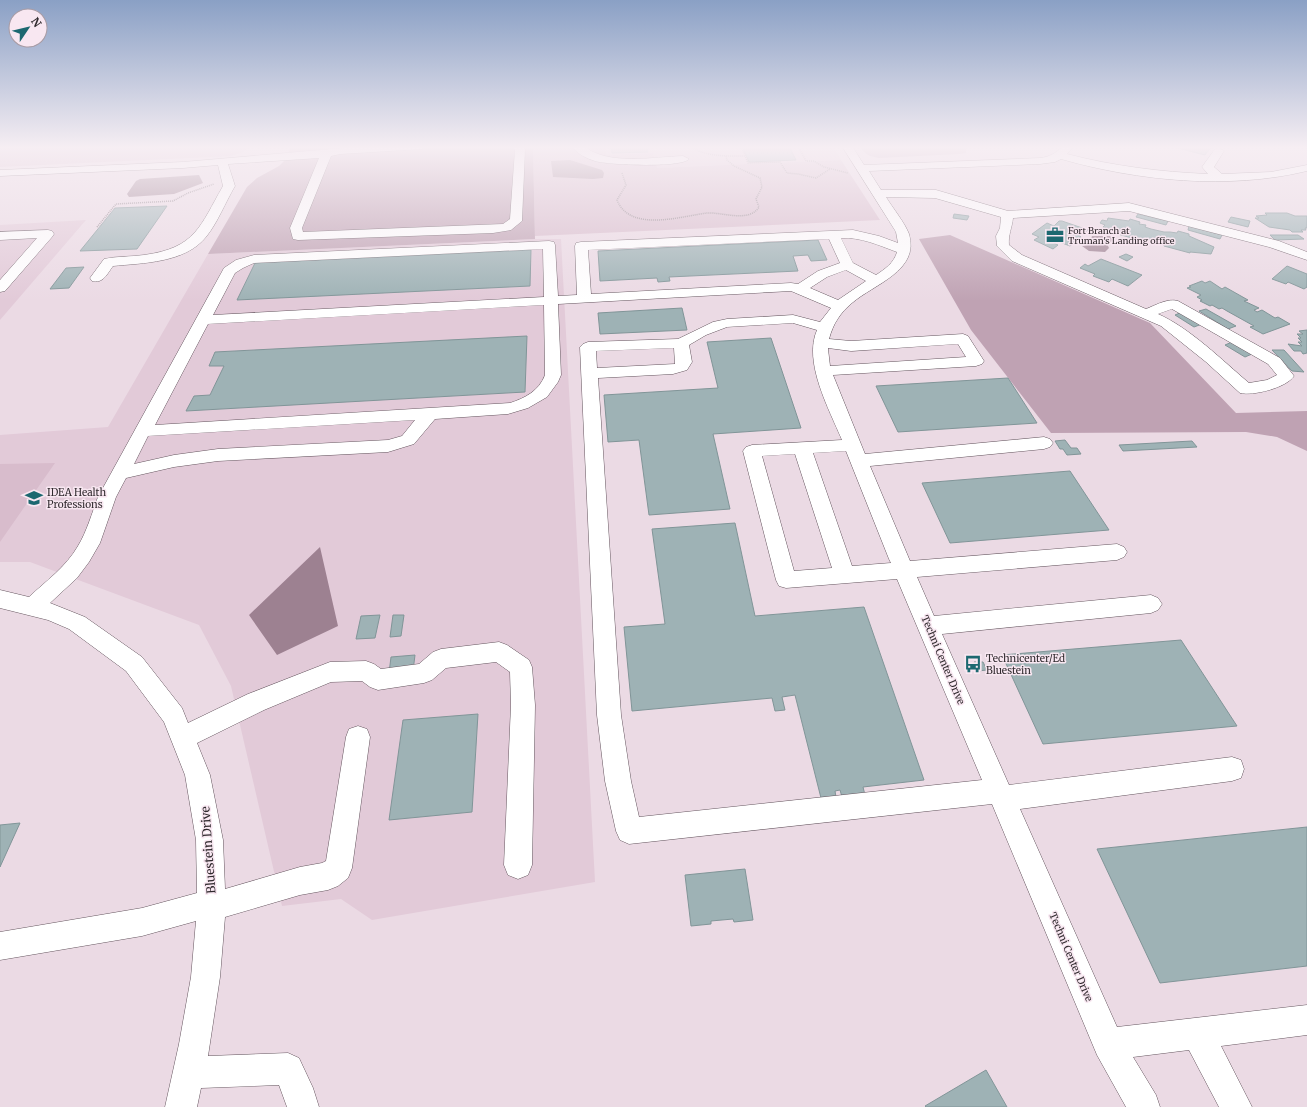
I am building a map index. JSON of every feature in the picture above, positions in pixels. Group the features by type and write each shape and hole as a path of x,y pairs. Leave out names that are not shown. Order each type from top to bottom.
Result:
{"street":[{"path":"98,278 109,262 164,256 183,248 198,239 222,198"},
{"path":"308,198 296,228 298,236 493,229 507,227 516,221 517,198"},
{"path":"880,198 932,201 980,207 1008,215 1129,207 1274,244 1307,256"},
{"path":"822,334 828,320 840,306 854,294 876,281 897,265 904,250 905,244 902,232 880,198"},
{"path":"1008,215 1006,228 1002,236 1003,246 1017,258 1166,323 1212,359 1246,389 1272,384 1286,376 1274,361 1173,304 1146,314"},
{"path":"0,236 48,234 0,288"},
{"path":"0,250 13,235"},
{"path":"833,235 848,265 876,281"},
{"path":"584,299 580,246 860,235 904,250"},
{"path":"1274,244 1307,244"},
{"path":"32,607 68,573 87,550 107,496 229,271 244,261 254,259 549,245 554,375 545,392 521,406 508,409 430,414 143,430"},
{"path":"801,289 815,278 837,268 848,265"},
{"path":"202,320 791,287 801,289 840,306"},
{"path":"824,371 976,361 963,339 851,346 822,334 793,319 727,323 701,332 681,343 588,347 610,715 618,781 629,831 1001,795 1232,769"},
{"name":"Techni Center Drive","path":"822,334 820,358 825,378 904,569 1108,1044 1144,1107"},
{"path":"120,473 218,455 388,446 408,440 430,414"},
{"path":"1044,443 856,453 802,448 752,451 786,580 1117,552"},
{"path":"802,448 844,574"},
{"name":"Bluestein Drive","path":"0,599 32,607 76,622 107,641 128,658 151,683 171,712 189,745 201,784 208,825 211,867 212,925 206,982 181,1107"},
{"path":"929,626 1151,604"},
{"path":"185,737 256,702 330,672 366,671 378,680 424,673 441,658 499,652 521,667 523,705 518,865"},
{"path":"0,946 142,922 300,881 328,876 338,868 358,738"},
{"path":"1108,1044 1307,1020"},
{"path":"1198,1033 1236,1107"},
{"path":"189,1072 288,1069 297,1088 303,1107"}],"path":[{"path":"98,226 116,204 173,201 179,198"},
{"path":"619,198 617,200 618,205 622,210 635,217 664,220 701,213 721,213 743,216 750,215 755,213 759,207 755,198"}],"shaded area":[{"path":"241,198 534,198 535,239 208,254"},
{"path":"534,198 865,198 880,220 535,236"},
{"path":"86,220 0,320 0,225"},
{"path":"950,235 1150,323 1236,413 1307,411 1307,451 1277,437 1246,432 1051,433 971,330 919,239"},
{"path":"1092,236 1110,236 1114,240 1107,244 1109,248 1105,252 1089,251 1082,246 1093,244 1091,239"},
{"path":"561,239 595,882 372,920 341,899 282,906 231,686 199,625 30,562 0,562 0,435 108,427 208,254"},
{"path":"55,463 0,542 0,464"},
{"path":"320,547 338,626 277,655 249,615"}],"building":[{"path":"167,206 137,249 80,251 115,208"},
{"path":"1265,213 1287,213 1295,216 1307,216 1307,228 1305,228 1306,230 1301,230 1303,232 1292,232 1290,230 1269,227 1255,218 1259,218 1256,216 1267,215"},
{"path":"954,214 969,216 967,220 953,218"},
{"path":"1138,214 1168,221 1166,225 1136,217"},
{"path":"1231,217 1250,221 1248,227 1228,222"},
{"path":"1108,218 1129,221 1130,219 1140,222 1139,224 1146,225 1145,227 1151,229 1177,233 1178,231 1189,234 1189,236 1214,247 1211,254 1190,253 1164,246 1159,242 1147,239 1139,240 1114,233 1115,232 1110,231 1110,229 1103,227 1105,225 1100,223 1102,220 1107,221"},
{"name":"Fort Branch at Truman's Landing office","path":"1059,221 1088,230 1082,234 1078,232 1076,233 1081,237 1070,246 1057,241 1054,243 1058,245 1053,249 1034,240 1039,237 1032,234 1047,223 1054,226"},
{"path":"1189,226 1222,235 1220,239 1188,230"},
{"path":"1270,235 1298,235 1304,239 1275,240"},
{"path":"818,240 827,260 811,261 808,255 793,256 798,271 669,277 670,281 658,282 657,278 600,281 598,251"},
{"path":"531,250 530,286 237,300 255,263"},
{"path":"1126,254 1133,257 1127,261 1119,257"},
{"path":"1101,259 1142,275 1128,286 1112,279 1109,282 1093,276 1095,274 1080,268 1085,264 1088,266"},
{"path":"1287,266 1307,274 1307,287 1304,289 1288,282 1286,284 1272,279"},
{"path":"84,267 69,288 50,289 66,268"},
{"path":"1202,281 1205,283 1210,281 1222,289 1225,287 1248,300 1244,301 1259,308 1254,310 1257,312 1262,310 1275,318 1278,317 1290,324 1263,334 1250,327 1254,326 1222,308 1219,309 1200,301 1202,300 1197,297 1201,295 1187,288"},
{"path":"682,308 687,330 600,334 598,313"},
{"path":"1206,309 1236,326 1228,329 1199,311"},
{"path":"1182,312 1202,324 1194,327 1175,315"},
{"path":"1307,330 1307,353 1303,354 1301,351 1294,351 1288,344 1302,346 1298,342 1302,342 1298,338 1301,338 1297,334 1303,334 1299,331"},
{"path":"527,336 525,392 186,411 194,396 210,395 224,366 209,366 215,352"},
{"path":"771,338 801,428 713,434 730,509 649,515 639,440 608,442 604,395 718,388 707,342"},
{"path":"1232,342 1252,354 1245,357 1225,345"},
{"path":"1272,350 1284,350 1304,372 1292,371"},
{"path":"1008,378 1037,423 898,432 876,386"},
{"path":"1065,440 1071,448 1077,448 1081,454 1067,455 1063,449 1060,449 1055,441"},
{"path":"1192,441 1197,447 1123,451 1119,445"},
{"path":"1070,471 1109,530 950,543 922,483"},
{"path":"735,523 755,616 864,607 924,780 863,787 865,795 842,797 840,790 835,791 836,797 821,798 795,695 782,697 785,710 775,711 772,698 632,711 624,627 665,624 652,529"},
{"path":"380,615 375,638 356,639 361,616"},
{"path":"393,615 404,615 401,636 390,637"},
{"path":"1181,640 1237,726 1043,744 1002,655"},
{"path":"415,655 413,671 389,673 391,657"},
{"path":"974,662 983,662 987,670 978,671"},
{"path":"478,714 472,812 389,820 403,720"},
{"path":"20,823 0,867 0,825"},
{"path":"1307,827 1307,966 1160,983 1097,849"},
{"path":"745,869 753,920 734,922 733,919 711,921 711,924 691,926 685,875"},
{"path":"986,1070 1007,1107 925,1106"}],"place":[{"name":"Fort Branch at Truman's Landing office","path":"1055,235"},
{"name":"IDEA Health Professions","path":"34,498"},
{"name":"Technicenter/Ed Bluestein","path":"973,664"}]}
